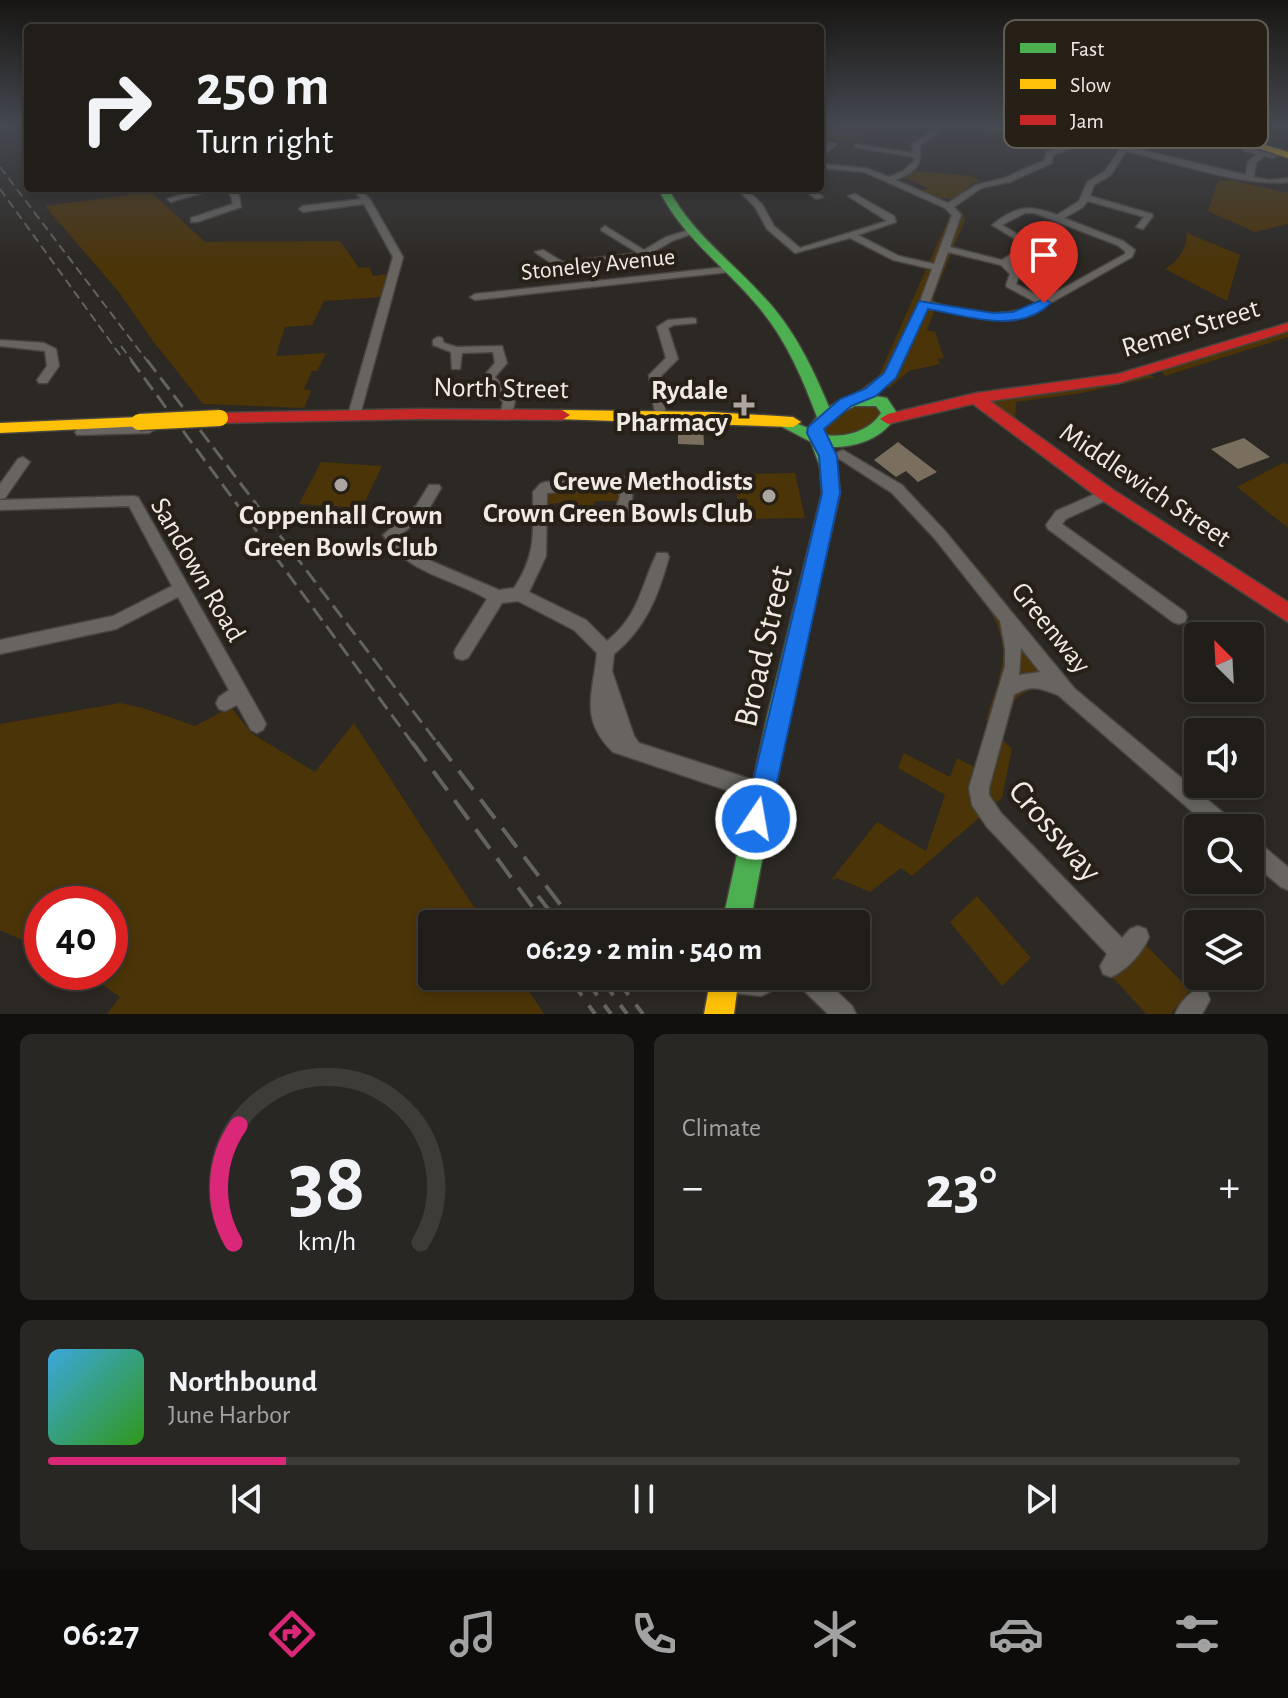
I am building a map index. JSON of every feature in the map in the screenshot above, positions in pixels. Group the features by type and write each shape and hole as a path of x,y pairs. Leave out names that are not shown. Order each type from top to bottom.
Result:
{"street":[{"path":"846,449 881,427 890,375 924,304 957,215 948,206 869,171"},
{"path":"889,180 906,171"},
{"path":"948,206 965,200 978,187 1019,176 1025,171"},
{"path":"1057,219 1088,198 1090,184 1109,171"},
{"path":"1220,171 1275,182 1288,180"},
{"path":"1250,178 1251,171"},
{"path":"171,199 199,192"},
{"path":"194,220 238,205 232,192"},
{"path":"354,415 398,257 359,192"},
{"path":"665,192 670,205 692,232 772,314 816,393 832,477"},
{"path":"744,192 759,206 770,227 798,251 892,220 851,196"},
{"path":"812,192 819,197"},
{"path":"1088,198 1149,216 1140,227"},
{"path":"303,209 367,201"},
{"path":"924,304 993,317 1014,316 1031,311 1129,255 1130,250 1120,243 1028,209 996,225 1031,245 1004,263"},
{"path":"605,229 645,254"},
{"path":"540,252 556,266 645,254 669,239 692,232"},
{"path":"851,235 890,255 936,267"},
{"path":"945,249 1004,263 1015,273 1011,285 1044,303"},
{"name":"Stoneley Avenue","path":"475,297 726,270"},
{"path":"660,417 655,375 672,359 656,327 692,321"},
{"name":"Remer Street","path":"816,393 828,400 883,403 917,411 976,398 1119,378 1288,327"},
{"path":"438,340 439,345 457,350 498,348 501,363 489,377 509,402 506,416"},
{"path":"0,343 50,349 53,366 43,380"},
{"path":"456,367 457,350"},
{"name":"Middlewich Street","path":"976,398 1106,494 1288,613"},
{"path":"821,427 854,400"},
{"name":"North Street","path":"0,428 144,426 220,418 354,415 660,417 781,422 821,427 833,445 846,449"},
{"name":"Broad Street","path":"739,910 832,477 846,449"},
{"name":"Greenway","path":"846,449 897,489 950,546 1069,695 1209,814"},
{"path":"0,494 23,462"},
{"path":"519,594 538,565 543,546 540,492 545,487 624,482 627,496 620,518"},
{"path":"424,494 421,510 385,533 400,550 420,563 483,588 497,597 519,594 580,625 606,651 605,674 596,707 598,718 609,738 619,746 762,792"},
{"path":"1106,494 1061,515 1053,525 1179,617"},
{"name":"Sandown Road","path":"0,505 133,501 233,698 257,724"},
{"path":"606,651 634,628 643,614 662,557"},
{"path":"0,647 116,622 180,589"},
{"path":"462,653 497,597"},
{"name":"Crossway","path":"1002,612 1013,648 1007,690 981,777 979,798 994,820 1117,960 1138,937"},
{"path":"1007,690 1017,683 1036,679 1047,681 1069,695"},
{"path":"1264,860 1288,880"},
{"path":"719,1014 723,990"},
{"path":"819,990 844,1014"}],"shaded area":[{"path":"921,171 973,176 979,181 970,185 958,198 935,198 921,192 928,188 904,177"},
{"path":"1230,180 1288,193 1288,224 1255,232 1208,211 1218,181"},
{"path":"151,192 205,242 340,241 359,268 369,267 373,276 386,274 381,297 324,301 312,325 285,327 276,356 326,353 317,371 312,371 304,389 311,391 304,408 203,404 118,291 45,206"},
{"path":"943,207 962,211 965,220 933,298 939,307 935,309 927,330 935,332 944,358 938,359 940,364 909,371 889,388 879,387 880,373 948,220 949,215"},
{"path":"1187,233 1240,255 1227,301 1165,269 1181,254"},
{"path":"1288,327 1288,337 1165,376 1159,367"},
{"path":"1141,372 1155,377 1082,393 1016,402 1015,420 976,398"},
{"path":"846,402 881,402 886,422 828,444 819,424"},
{"name":"Coppenhall Crown Green Bowls Club","path":"321,462 382,466 362,508 299,504"},
{"path":"1285,462 1288,465 1288,528 1237,487"},
{"name":"Crewe Methodists Crown Green Bowls Club","path":"795,473 805,518 740,519 734,474"},
{"path":"619,481 627,496 618,501 595,501 592,515 562,515 560,503 548,504 540,499 540,492"},
{"path":"889,490 907,492 986,577 1036,644 1077,691 1184,781 1184,798 1204,798 1223,814 1198,814 1065,701 1046,690 1034,689 1015,700 1003,740 1012,749 1002,798 912,876 901,868 870,892 837,878 831,880 877,822 926,851 945,795 898,768 904,753 950,777 957,758 982,771 995,726 986,720 1002,662 1000,634 977,589"},
{"path":"120,703 195,726 231,707 251,733 315,772 354,723 476,910 418,910 418,990 528,990 544,1014 107,1014 120,997 110,990 128,990 128,886 24,886 24,941 0,930 0,724"},
{"path":"977,896 1031,958 1002,986 950,922"},
{"path":"1138,937 1184,984 1184,990 1190,990 1171,1014 1146,1014 1107,971"}],"building":[{"path":"678,426 703,427 704,445 678,444"},
{"path":"1244,438 1270,457 1238,469 1211,449"},
{"path":"898,442 937,472 918,482 906,471 896,477 874,460"}],"railway":[{"path":"3,171 148,362"},
{"path":"0,189 123,359"},
{"path":"121,346 133,362"},
{"path":"131,360 413,744"},
{"path":"147,360 438,744"},
{"path":"412,742 535,910"},
{"path":"437,742 564,910"},
{"path":"538,896 549,910"},
{"path":"578,990 595,1014"},
{"path":"593,990 611,1014"},
{"path":"609,990 627,1014"},
{"path":"625,990 643,1014"}],"traffic: fast":[{"path":"665,192 684,223 758,298 780,325 802,364 825,418"},
{"path":"852,402 881,402 889,413 877,428 853,439 832,442 818,439 815,430 828,415 852,402"},
{"path":"781,422 818,439"},
{"path":"739,910 778,717 831,493 829,467 818,439"}],"traffic: slow":[{"path":"562,415 711,417 793,422"},
{"path":"139,422 220,418"},
{"path":"0,428 139,422"},
{"path":"719,1014 723,990"}],"traffic: jam":[{"path":"888,419 976,398 1119,378 1288,327"},
{"path":"976,398 1106,494 1288,613"},
{"path":"220,418 562,415"}],"place":[{"name":"Rydale Pharmacy","path":"744,405"},
{"name":"Coppenhall Crown Green Bowls Club","path":"341,485"},
{"name":"Crewe Methodists Crown Green Bowls Club","path":"769,496"}],"route":[{"path":"756,819 831,493 828,456 815,433 816,427 846,402 871,393 890,375 924,304 993,317 1014,316 1044,303"}]}
